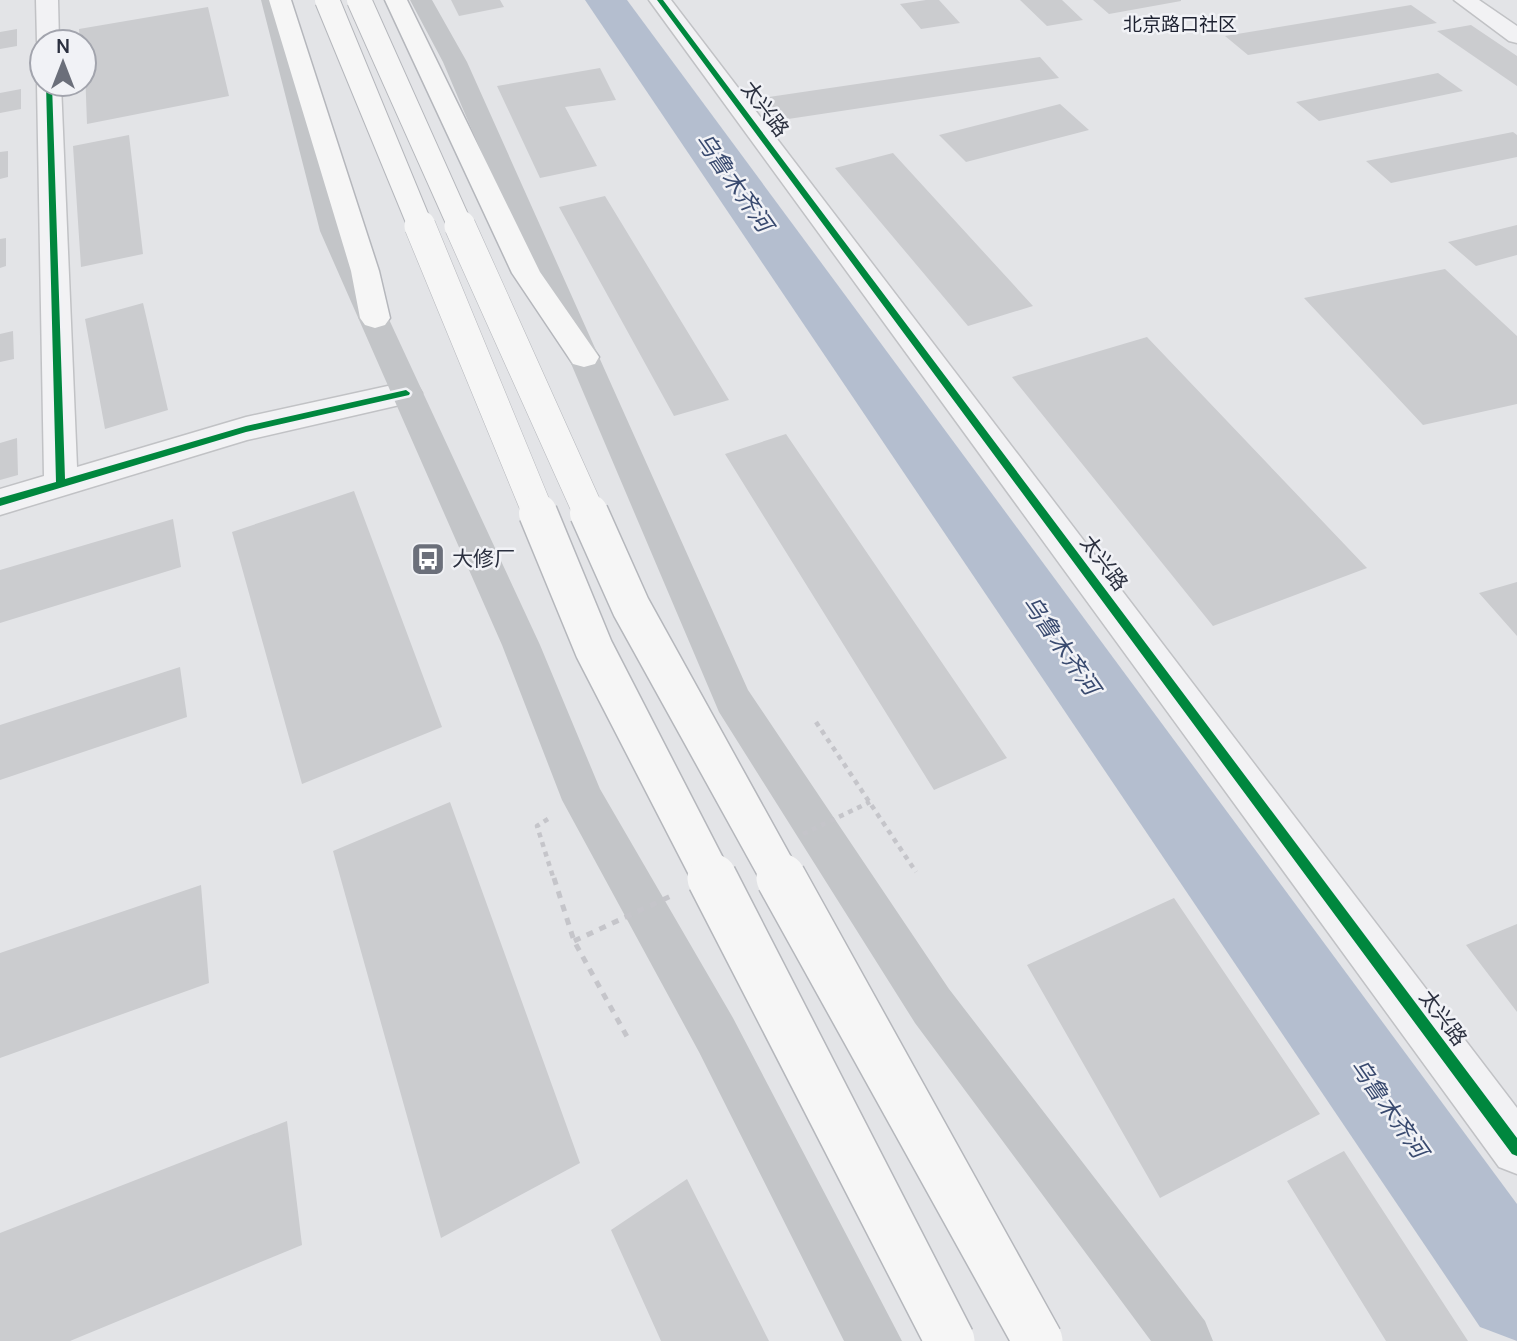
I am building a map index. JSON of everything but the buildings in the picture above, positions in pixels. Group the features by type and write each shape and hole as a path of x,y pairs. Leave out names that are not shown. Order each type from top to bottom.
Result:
{"highway":[{"path":"280,0 365,271 375,318"},
{"path":"327,0 594,649 950,1341"},
{"path":"359,0 631,607 1038,1341"},
{"path":"397,0 526,273 584,357"}],"main road":[{"path":"272,0 334,231 521,645 583,800 716,1035 874,1341"},
{"path":"421,0 455,62 733,700 932,1006 1185,1341"}],"street":[{"path":"47,0 48,28"},
{"name":"太兴路","path":"660,0 1517,1149"},
{"path":"1465,0 1517,36"},
{"path":"49,98 61,484"},
{"path":"0,502 246,429 406,393"}],"path":[{"path":"816,722 916,872"},
{"path":"537,826 574,941 630,1042"}],"waterway":[{"name":"乌鲁木齐河","path":"606,0 1517,1290"}],"cycle path":[{"path":"660,0 1517,1149"},
{"path":"49,98 61,484"},
{"path":"0,502 246,429 406,393"}],"place":[{"name":"大修厂","path":"428,559"}],"district":[{"name":"北京路口社区","path":"1180,24"}]}
